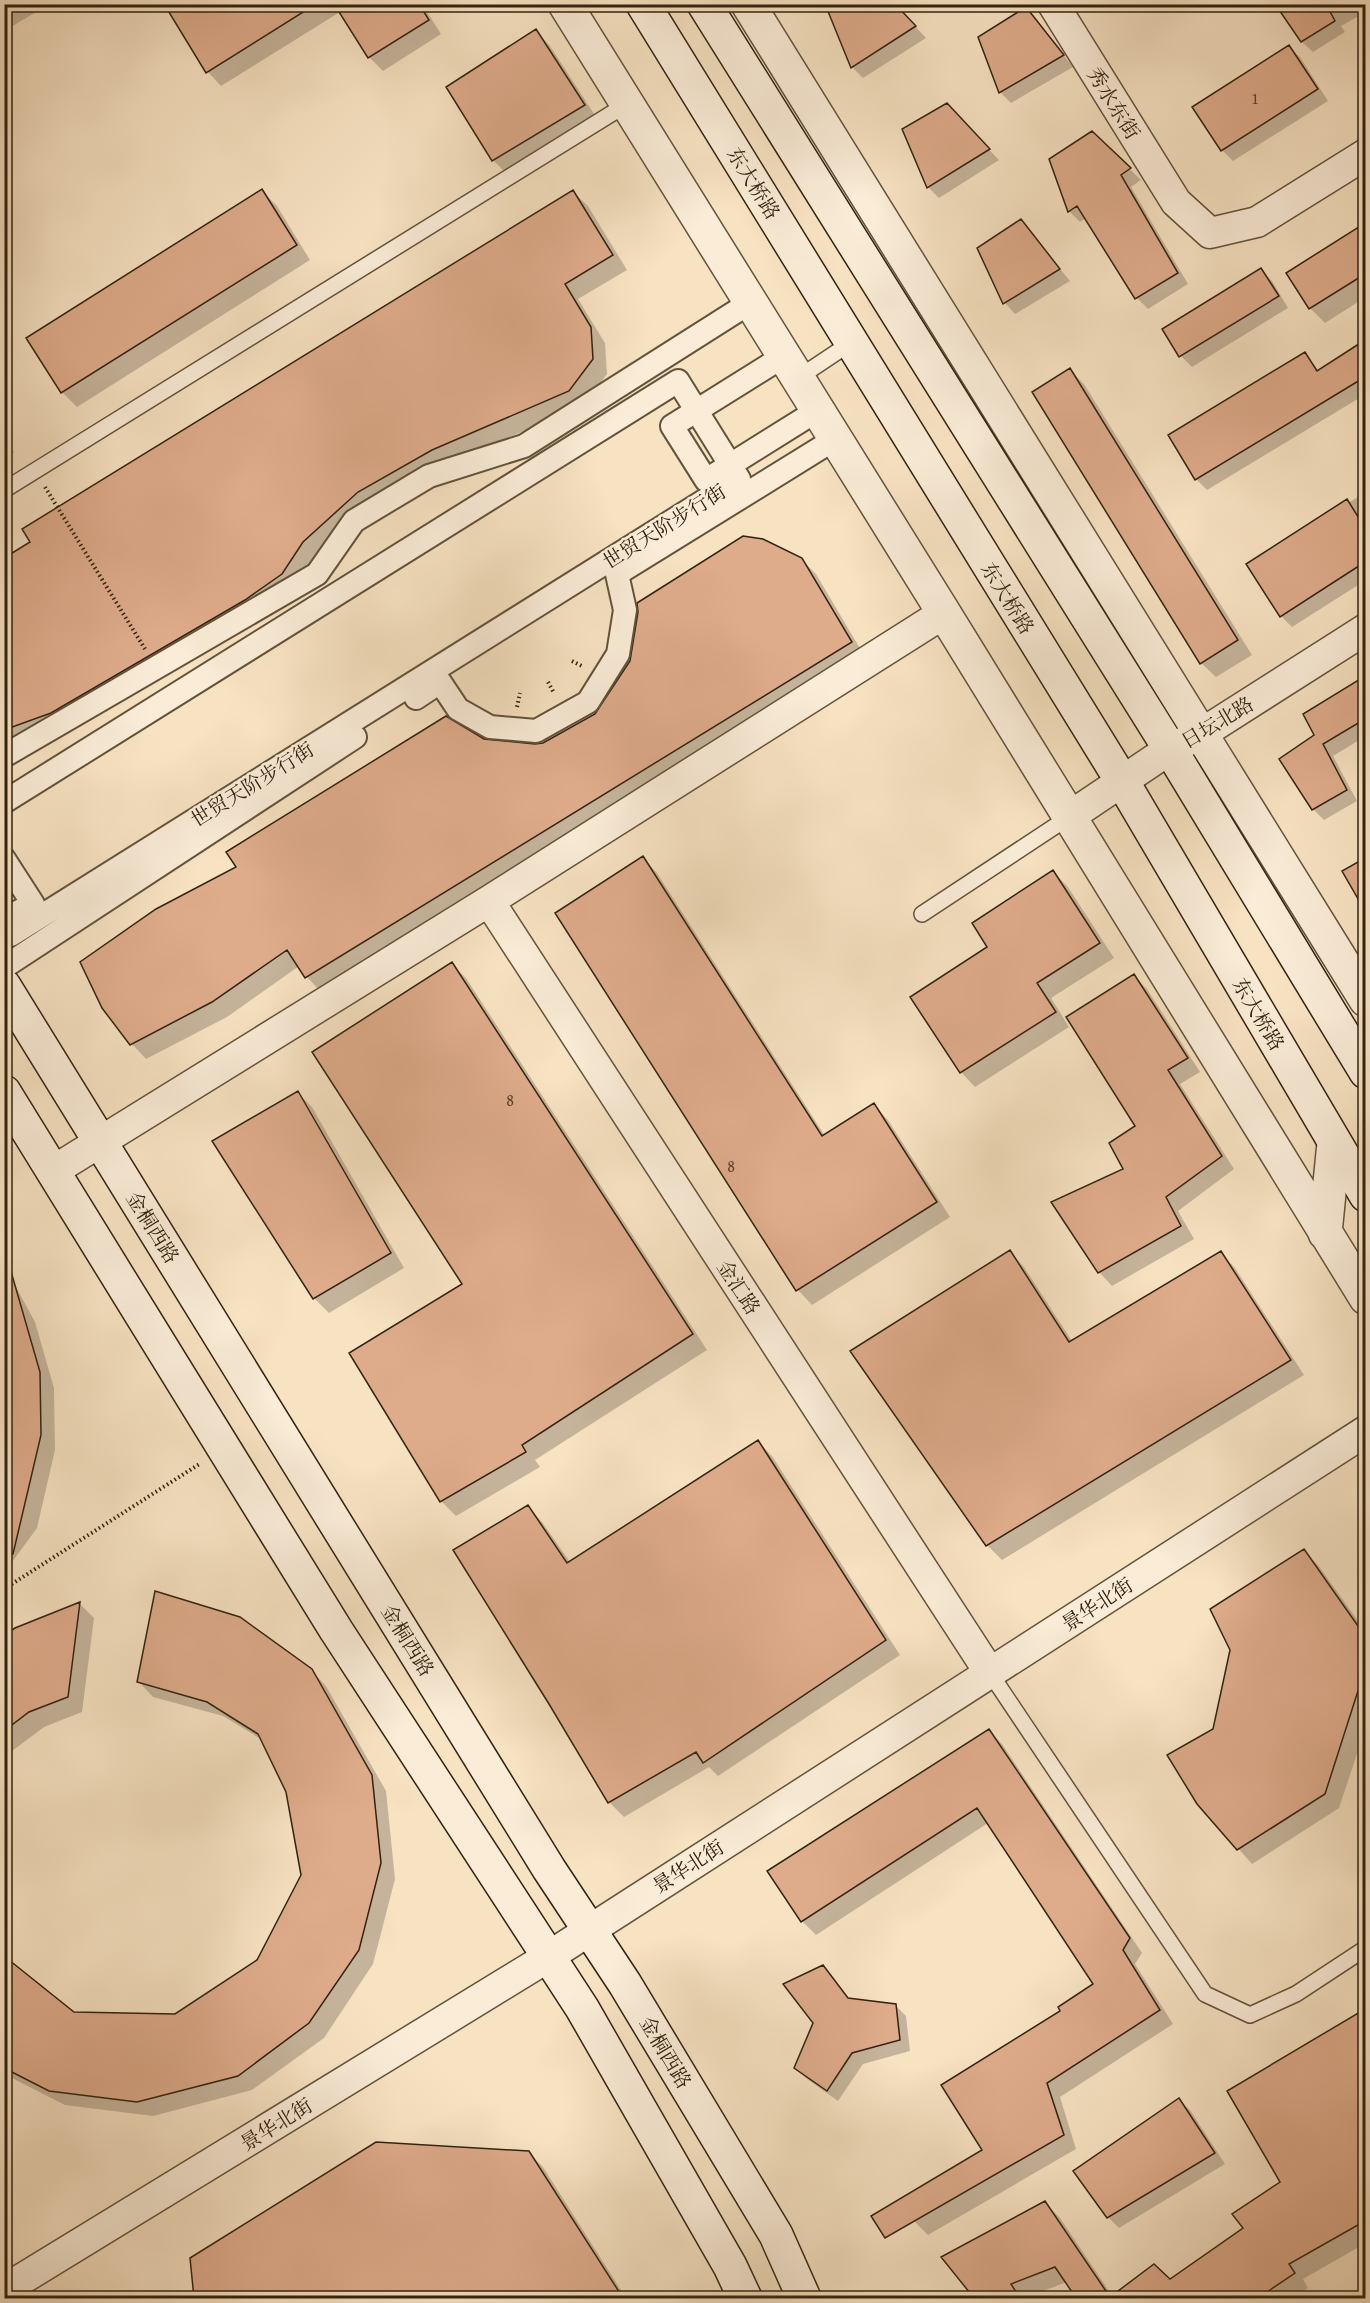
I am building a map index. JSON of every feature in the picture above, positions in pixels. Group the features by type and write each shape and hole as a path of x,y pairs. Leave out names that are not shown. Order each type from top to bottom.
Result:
{"main road":[{"path":"565,4 944,613 1365,1298"},
{"name":"东大桥路","path":"643,4 1122,781 1365,1196"},
{"path":"704,4 1170,749 1365,1072"},
{"path":"748,4 1365,1000"},
{"name":"金桐西路","path":"4,986 549,1869 626,1984 776,2235 804,2298"},
{"path":"4,1092 336,1630 582,2008 730,2266 745,2298"},
{"path":"1325,1233 1335,1143"}],"street":[{"name":"秀水东街","path":"1053,4 1176,202 1210,232 1257,222 1365,154"},
{"path":"4,756 317,574 354,521 429,476 524,446 751,302"},
{"path":"696,411 791,367"},
{"name":"世贸天阶步行街","path":"4,802 678,381 739,479 11,935 4,924"},
{"path":"730,465 818,410"},
{"path":"4,967 440,682 458,709 490,727 536,731 588,702 618,654 625,610 617,574 836,439"},
{"path":"53,1171 489,901 944,613"},
{"name":"日坛北路","path":"1069,817 1170,749 1201,734 1365,630"},
{"path":"4,860 33,904 4,919"},
{"name":"金汇路","path":"489,901 990,1673"},
{"name":"景华北街","path":"4,2290 548,1957 1365,1431"}],"lane":[{"path":"4,490 627,104"},
{"path":"791,367 852,342"},
{"path":"922,914 1069,817"},
{"path":"990,1673 1205,1994 1250,2015 1296,1994 1365,1948"}],"path":[{"path":"36,471 156,668"},
{"path":"4,1589 224,1448"}],"building":[{"path":"164,4 316,4 206,73"},
{"path":"334,4 419,4 429,20 368,58"},
{"path":"825,4 895,4 916,26 851,68"},
{"path":"1275,4 1326,4 1335,21 1301,42"},
{"path":"1026,7 1064,55 999,93 978,37"},
{"path":"536,29 585,105 492,161 446,87"},
{"path":"1289,45 1318,89 1221,151 1192,107"},
{"path":"947,103 990,149 927,188 902,129"},
{"path":"1092,131 1131,168 1121,175 1178,273 1135,299 1077,206 1068,212 1049,159"},
{"path":"262,189 297,245 61,393 26,338"},
{"path":"573,190 613,255 565,284 591,327 593,359 569,391 432,450 358,492 303,542 282,574 245,600 51,713 4,730 4,558 30,542 22,529"},
{"path":"1021,219 1060,269 1003,304 977,248"},
{"path":"1365,223 1365,274 1309,309 1286,273"},
{"path":"1261,268 1279,296 1179,357 1162,329"},
{"path":"1365,340 1365,377 1195,480 1168,435 1305,352 1317,371"},
{"path":"1070,368 1238,640 1200,664 1032,392"},
{"path":"1347,499 1365,528 1365,562 1280,617 1246,564"},
{"path":"743,536 763,539 802,558 852,642 305,978 287,950 212,1002 130,1045 102,1008 80,962 156,909 236,867 226,852 446,716 484,739 535,744 543,743 595,714 630,661 638,612 637,603"},
{"path":"1365,676 1365,719 1323,744 1347,790 1312,810 1279,759 1314,735 1303,714"},
{"path":"643,856 822,1136 874,1103 937,1202 796,1291 555,913"},
{"path":"1365,858 1365,911 1342,871"},
{"path":"1053,870 1100,943 1037,983 1056,1012 960,1073 910,997 987,947 972,923"},
{"path":"452,962 693,1334 522,1445 526,1452 440,1502 349,1353 462,1284 312,1052"},
{"path":"1134,974 1188,1058 1168,1070 1222,1156 1166,1197 1181,1226 1098,1273 1051,1202 1123,1169 1109,1143 1135,1126 1066,1017"},
{"path":"298,1091 391,1253 313,1299 212,1141"},
{"path":"1010,1250 1069,1342 1221,1251 1291,1360 986,1546 850,1351"},
{"path":"10,1268 40,1372 41,1435 13,1554 4,1553 4,1269"},
{"path":"758,1440 886,1640 703,1763 696,1752 608,1803 453,1550 528,1505 567,1563"},
{"path":"1304,1549 1365,1636 1365,1669 1325,1794 1237,1850 1197,1804 1167,1755 1213,1729 1230,1650 1210,1609"},
{"path":"155,1591 240,1617 312,1669 372,1775 381,1863 359,1950 309,2023 238,2076 137,2102 49,2091 4,2068 4,1956 74,2012 175,2014 257,1960 301,1875 286,1792 258,1734 207,1702 137,1682"},
{"path":"80,1602 68,1697 29,1712 4,1731 4,1635 15,1628"},
{"path":"989,1729 1130,1938 1123,1950 1160,2010 1047,2083 1064,2135 885,2238 871,2216 982,2150 941,2085 1060,2011 1058,2007 1093,1984 977,1808 801,1922 767,1871"},
{"path":"823,1965 848,1998 896,2004 900,2040 852,2053 827,2091 794,2068 813,2023 783,1984"},
{"path":"1365,2009 1365,2221 1289,2264 1295,2273 1258,2298 1076,2298 1055,2267 1011,2284 1020,2298 974,2298 941,2257 1045,2201 1110,2297 1154,2264 1170,2279 1243,2228 1232,2214 1280,2182 1227,2091"},
{"path":"1179,2098 1215,2153 1107,2218 1073,2171"},
{"path":"376,2142 529,2151 623,2298 194,2298 190,2258"}]}
